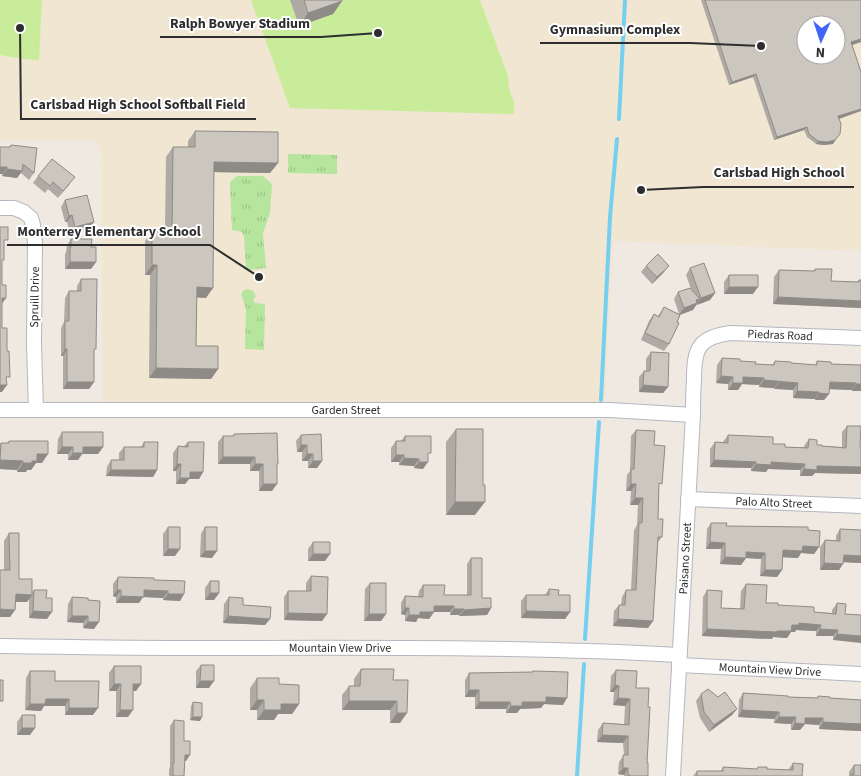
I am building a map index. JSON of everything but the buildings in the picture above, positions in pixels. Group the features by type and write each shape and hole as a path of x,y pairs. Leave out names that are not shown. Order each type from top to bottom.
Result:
{"street":[{"name":"Spruill Drive","path":"0,208 14,208 24,212 31,218 33,225 35,243 34,344 36,410"},
{"name":"Piedras Road","path":"702,344 711,337 731,333 861,338"},
{"name":"Paisano Street","path":"673,776 695,356 702,344"},
{"name":"Garden Street","path":"0,410 601,410 692,415"},
{"name":"Palo Alto Street","path":"688,499 861,506"},
{"name":"Mountain View Drive","path":"0,646 182,648 389,647 586,650 679,660 861,674"}],"shaded area":[{"path":"0,0 861,0 861,251 613,241 605,403 102,402 101,152 96,140 0,140"}],"green space":[{"path":"0,0 42,0 39,60 0,55"},
{"path":"251,0 480,0 508,76 509,89 514,102 514,114 290,108"},
{"path":"288,154 337,155 337,174 288,173"},
{"path":"237,176 263,176 272,184 270,213 263,233 266,268 246,270 244,237 242,232 232,230 230,182"},
{"path":"244,290 253,291 256,296 253,300 255,303 265,304 264,350 245,349 246,309 241,294"}],"waterway":[{"path":"619,119 625,0"},
{"path":"601,400 610,217 617,139"},
{"path":"585,639 599,422"},
{"path":"577,776 584,664"}],"place":[{"name":"Carlsbad High School Softball Field","path":"20,28"},
{"name":"Ralph Bowyer Stadium","path":"378,33"},
{"name":"Gymnasium Complex","path":"761,46"},
{"name":"Carlsbad High School","path":"641,190"},
{"name":"Monterrey Elementary School","path":"259,277"}]}
